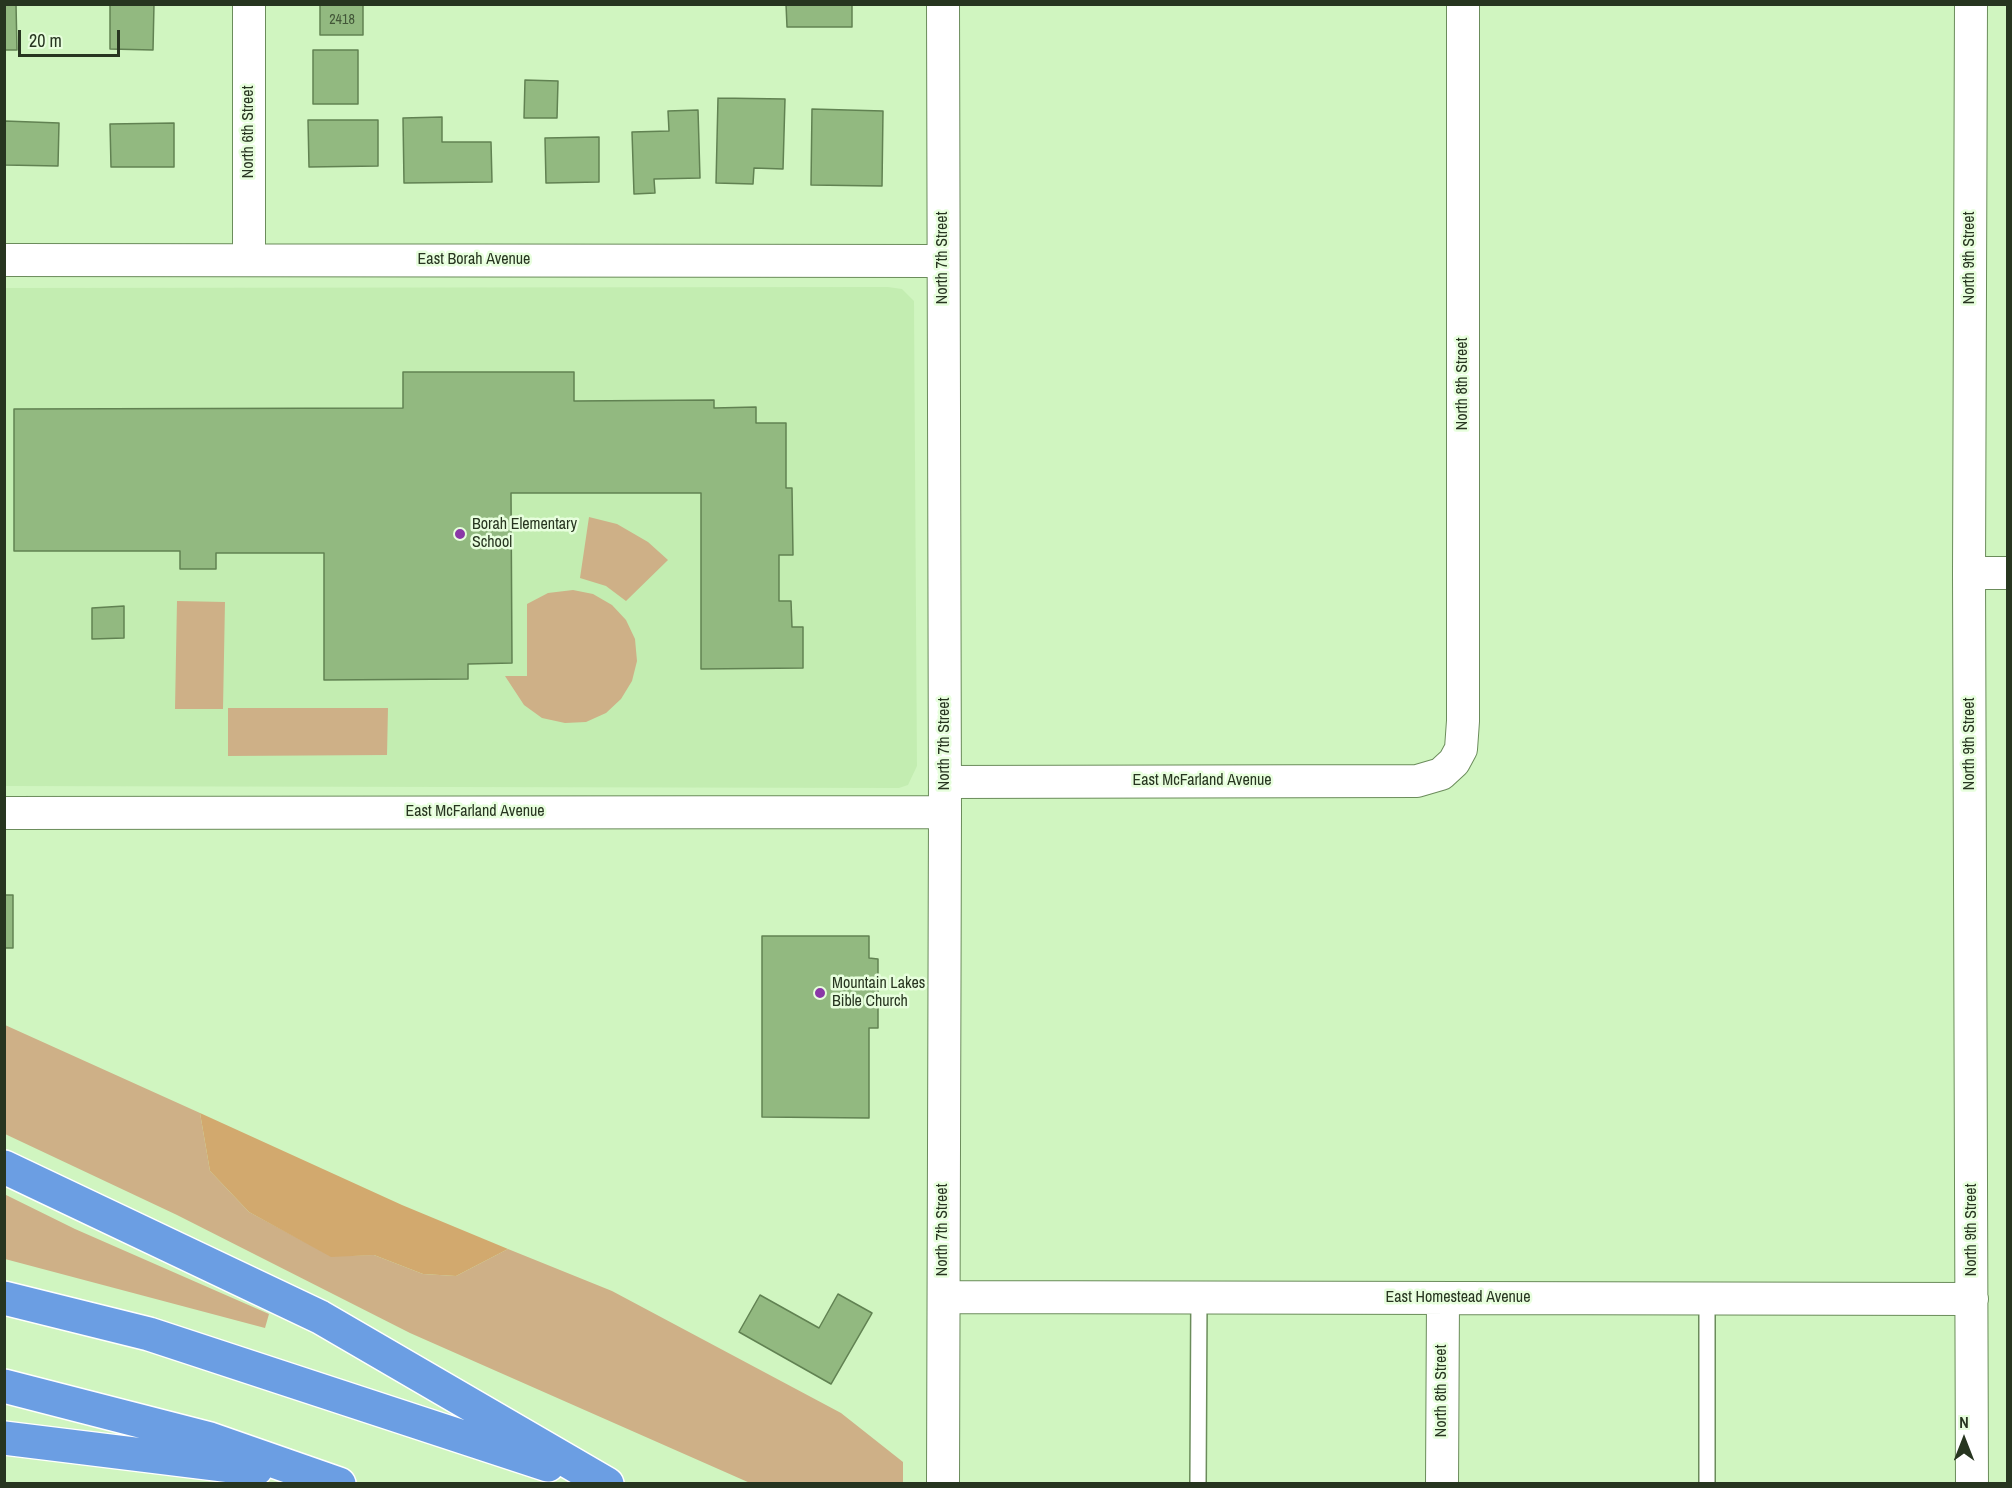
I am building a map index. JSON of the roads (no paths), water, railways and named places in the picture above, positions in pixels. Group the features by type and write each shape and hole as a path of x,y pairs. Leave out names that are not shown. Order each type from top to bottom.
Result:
{"highway":[{"path":"4,1167 320,1317 605,1484"},
{"path":"4,1298 149,1334 605,1484"},
{"path":"4,1386 210,1439 333,1481"},
{"path":"4,1438 333,1481"}],"street":[{"name":"North 6th Street","path":"249,4 249,259"},
{"name":"North 7th Street","path":"943,4 945,797 943,1471"},
{"name":"North 8th Street","path":"1454,762 1461,749 1463,720 1463,4"},
{"name":"North 9th Street","path":"1971,4 1969,573 1972,1484"},
{"name":"East Borah Avenue","path":"4,260 943,261"},
{"path":"1969,573 2007,573"},
{"name":"East McFarland Avenue","path":"4,813 945,797 1417,781 1441,774 1454,762"},
{"name":"East Homestead Avenue","path":"944,1297 1972,1299"},
{"name":"North 8th Street","path":"1442,1484 1443,1298"}],"lane":[{"path":"1198,1484 1199,1297"},
{"path":"1707,1299 1707,1484"}],"place":[{"name":"Borah Elementary School","path":"460,534"},
{"name":"Mountain Lakes Bible Church","path":"820,993"}]}
